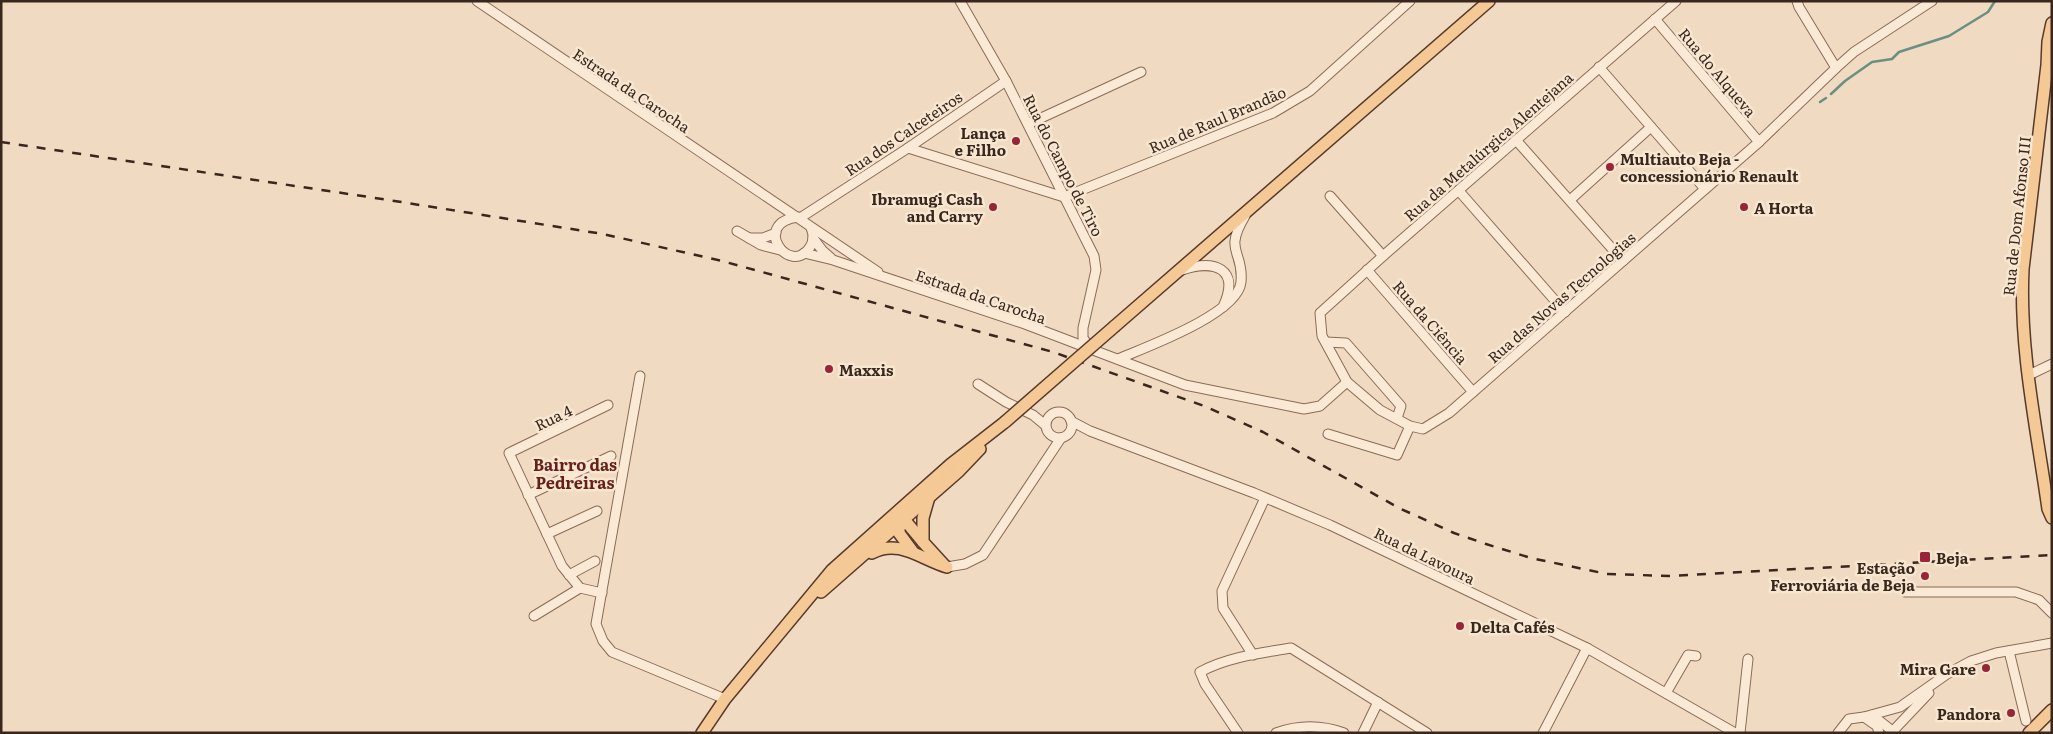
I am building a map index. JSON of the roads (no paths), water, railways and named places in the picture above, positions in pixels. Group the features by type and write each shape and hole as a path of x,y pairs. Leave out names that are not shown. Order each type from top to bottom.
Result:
{"main road":[{"path":"702,733 725,699 832,570 951,464 1005,422 1489,1"},
{"name":"Rua de Dom Afonso III","path":"2052,23 2049,63 2023,269 2022,315 2048,509 2052,518"},
{"path":"787,623 959,471 1005,422"},
{"path":"912,552 898,533 900,524 898,517 915,496"},
{"path":"923,542 923,518 928,498"},
{"path":"887,520 908,524 947,568"},
{"path":"856,562 879,549 894,546 947,568"},
{"path":"2028,727 2050,713"}],"street":[{"name":"Estrada da Carocha","path":"477,1 772,202 799,218"},
{"name":"Rua do Campo de Tiro","path":"960,1 1006,81 1096,263 1095,281 1083,338 1092,350"},
{"name":"Rua de Raul Brandão","path":"1064,197 1273,113 1310,92 1410,1"},
{"name":"Rua da Metalúrgica Alentejana","path":"1326,342 1322,336 1320,313 1382,256 1676,1"},
{"path":"1797,1 1836,68"},
{"name":"Rua das Novas Tecnologias","path":"1410,426 1423,429 1449,413 1759,142 1854,52 1932,1"},
{"name":"Rua do Alqueva","path":"1655,19 1759,142"},
{"path":"1599,67 1705,189"},
{"path":"1028,124 1141,72"},
{"name":"Rua dos Calceteiros","path":"799,218 908,148 1006,81"},
{"path":"1570,200 1651,127"},
{"path":"1516,140 1623,261"},
{"path":"908,148 1064,197"},
{"path":"1459,191 1565,312"},
{"path":"1330,196 1382,256"},
{"path":"772,202 777,213 777,245 780,250"},
{"path":"737,231 763,246 780,250 791,256 804,254 808,250 816,208"},
{"path":"1118,359 1206,320 1232,300 1240,290 1242,281 1241,270 1234,248 1234,238 1248,211"},
{"path":"749,238 763,238 777,230 787,219 799,218 811,231 822,250 833,260 842,248"},
{"path":"811,231 842,248 889,279"},
{"name":"Estrada da Carocha","path":"804,254 833,260 1025,324 1185,385 1304,410 1320,406 1347,382"},
{"path":"1179,270 1208,264 1223,271 1229,287 1223,307"},
{"name":"Rua da Ciência","path":"1367,270 1473,392"},
{"path":"1328,434 1398,454 1410,426 1380,410 1347,382 1326,342 1346,342 1400,406 1397,418"},
{"path":"2029,376 2052,364"},
{"path":"640,376 596,624 603,641 612,652 725,699"},
{"path":"978,384 1006,402 1034,415 1045,425 1050,435 1047,456"},
{"name":"Rua 4","path":"528,496 509,453 608,405"},
{"path":"1034,415 1050,415 1056,412 1064,413 1071,421 1070,432"},
{"path":"1045,425 1050,415"},
{"name":"Rua da Lavoura","path":"1071,421 1090,431 1330,525 1587,648 1735,733"},
{"path":"947,568 965,564 983,555 1047,456 1061,438 1070,432 1090,431"},
{"path":"1050,435 1061,438"},
{"path":"602,593 580,588 562,566 528,496 611,456"},
{"path":"1253,655 1223,608 1222,591 1265,498"},
{"path":"547,534 597,511"},
{"path":"569,575 595,561"},
{"path":"534,616 580,588"},
{"path":"1905,592 2016,592 2039,600 2052,613"},
{"path":"1838,733 1849,719 1900,707 1947,674 1971,661 2052,642"},
{"path":"1238,733 1205,684 1200,672 1208,667 1253,655 1291,648 1427,733"},
{"path":"1543,733 1587,648"},
{"path":"2009,651 2028,727"},
{"path":"1666,693 1688,654 1696,656"},
{"path":"1740,733 1748,659"},
{"path":"1868,716 1893,732 1947,674"},
{"path":"1364,733 1378,702"},
{"path":"1868,716 1877,726 1879,733"},
{"path":"1276,733 1303,727 1323,728 1344,733"}],"waterway":[{"path":"1831,94 1845,81 1872,62 1892,59 1899,52 1949,36 1988,12 1995,1"},
{"path":"1820,102 1826,98"}],"railway":[{"path":"1,142 603,234 722,261 1053,352 1204,406 1263,432 1399,508 1454,533 1531,558 1607,574 1671,576 2052,555"}],"place":[{"name":"Lança e Filho","path":"1016,141"},
{"name":"Multiauto Beja - concessionário Renault","path":"1610,167"},
{"name":"Ibramugi Cash and Carry","path":"993,207"},
{"name":"A Horta","path":"1744,207"},
{"name":"Maxxis","path":"829,369"},
{"name":"Beja","path":"1925,557"},
{"name":"Estação Ferroviária de Beja","path":"1925,576"},
{"name":"Delta Cafés","path":"1460,626"},
{"name":"Mira Gare","path":"1986,668"},
{"name":"Pandora","path":"2011,713"}],"district":[{"name":"Bairro das Pedreiras","path":"575,473"}]}
